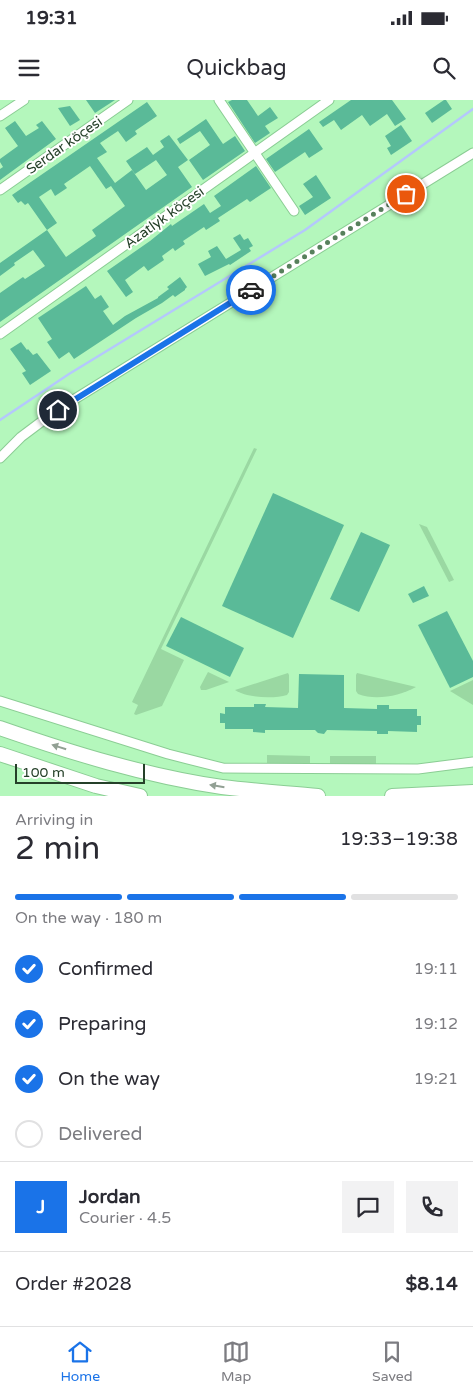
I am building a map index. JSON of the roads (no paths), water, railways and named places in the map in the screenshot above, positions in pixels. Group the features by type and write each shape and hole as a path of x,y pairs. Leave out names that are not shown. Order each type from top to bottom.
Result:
{"highway":[{"path":"0,728 106,762 164,776 222,787 318,796"},
{"path":"0,754 96,786 140,796"},
{"path":"392,796 473,792"}],"street":[{"path":"0,116 24,100"},
{"name":"Serdar köçesi","path":"0,190 128,100"},
{"path":"219,100 294,211"},
{"name":"Azatlyk köçesi","path":"0,334 329,100"},
{"path":"0,458 21,437 58,410 473,153"},
{"path":"0,701 168,754 223,768 418,769 473,762"}],"waterway":[{"path":"0,420 69,374 305,230 473,109"}]}
